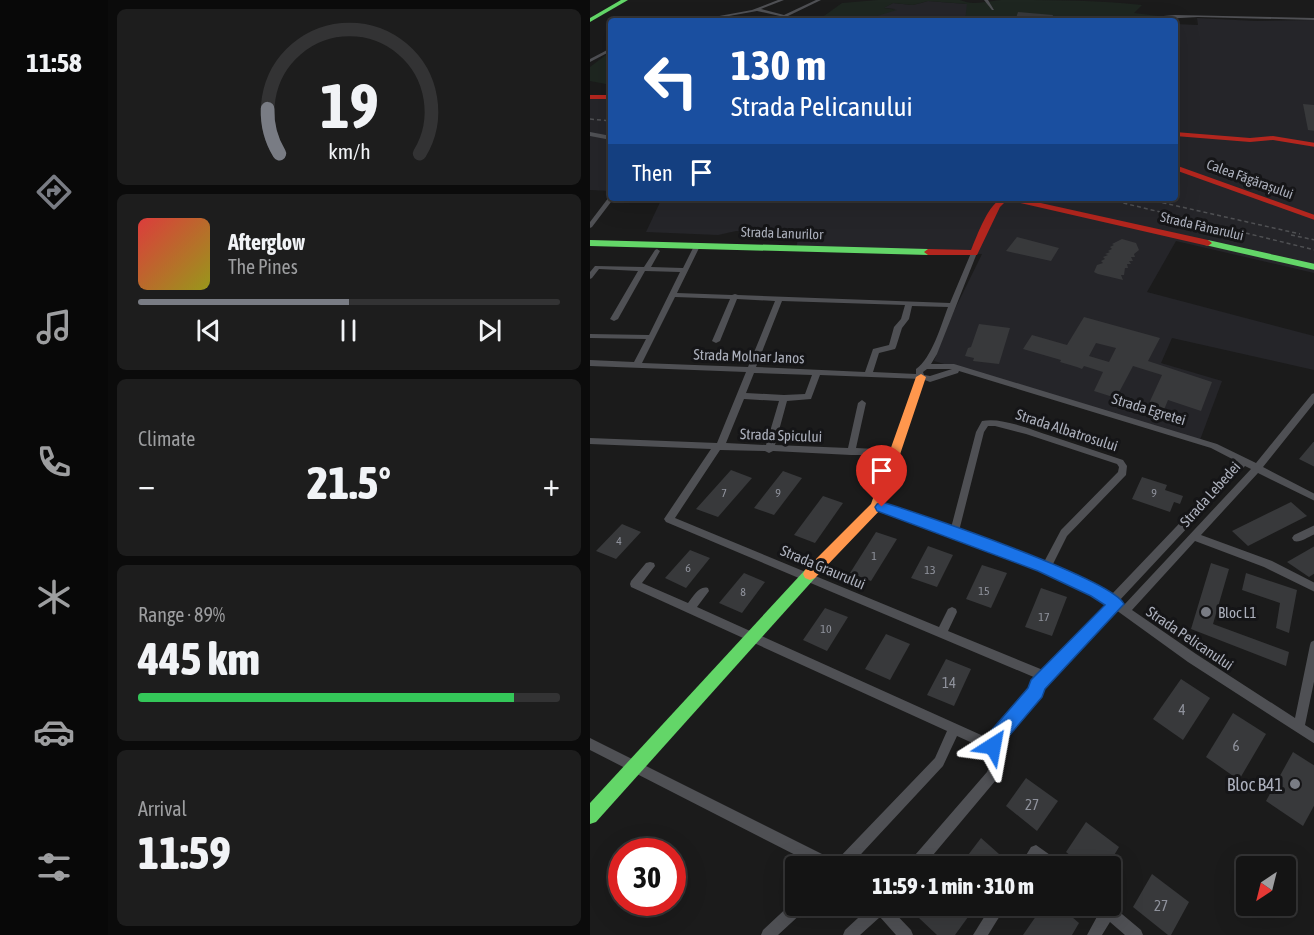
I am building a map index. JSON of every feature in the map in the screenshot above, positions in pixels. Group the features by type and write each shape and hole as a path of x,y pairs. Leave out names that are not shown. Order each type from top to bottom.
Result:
{"street":[{"path":"590,20 625,0"},
{"path":"711,18 758,10 782,0"},
{"path":"782,17 819,0"},
{"path":"986,0 993,9"},
{"path":"758,10 788,18"},
{"path":"1164,18 1172,16 1314,19"},
{"path":"590,61 608,51"},
{"path":"590,97 608,98"},
{"path":"590,134 608,137"},
{"path":"1178,135 1314,147"},
{"name":"Calea Făgărașului","path":"1178,168 1314,218"},
{"path":"590,226 609,201"},
{"path":"590,816 720,675 752,636 878,505 877,502 895,453 974,253 996,206 1001,201"},
{"name":"Strada Fânarului","path":"1021,201 1314,267"},
{"name":"Strada Lanurilor","path":"590,243 974,253"},
{"path":"637,365 697,246"},
{"path":"614,319 658,251"},
{"path":"590,277 596,267 684,270"},
{"path":"673,295 953,305"},
{"path":"716,341 735,296"},
{"name":"Strada Graurului","path":"780,298 753,369 719,447 669,519 1045,676"},
{"path":"868,374 876,351 892,347 898,327 905,320 909,303"},
{"path":"590,336 651,337"},
{"path":"933,356 951,366"},
{"name":"Strada Molnar Janos","path":"590,363 868,374 927,374"},
{"name":"Strada Egretei","path":"927,374 951,366 1188,437 1227,451 1314,498"},
{"name":"Strada Egretei","path":"927,374 966,370"},
{"path":"741,396 808,397 817,372"},
{"name":"Strada Lebedei","path":"993,746 996,738 1036,692 1037,685 1045,676 1118,605 1194,537 1257,468 1314,396"},
{"path":"769,450 784,398"},
{"path":"851,452 862,403"},
{"name":"Strada Albatrosului","path":"954,533 980,432 985,423 995,423 1028,432 1120,462 1123,466 1123,473 1064,533 1046,567"},
{"name":"Strada Spicului","path":"590,441 769,450 895,453"},
{"name":"Strada Lebedei","path":"1118,605 1244,461"},
{"name":"Strada Pelicanului","path":"878,505 1046,567 1084,585 1118,605 1192,658 1314,738"},
{"path":"1297,538 1314,529"},
{"path":"1194,537 1268,564 1314,588"},
{"path":"650,566 635,584 993,746 998,760 992,776 923,856"},
{"path":"690,608 704,591"},
{"path":"942,633 952,612"},
{"path":"1299,728 1314,645"},
{"path":"850,856 938,762 955,728"},
{"path":"590,744 811,856"},
{"path":"768,935 788,916"},
{"path":"850,935 870,916"},
{"path":"888,916 906,935"},
{"path":"980,935 992,916"},
{"path":"1094,935 1102,916"},
{"path":"1113,916 1136,935"}],"shaded area":[{"path":"878,0 960,0 975,3 1001,0 1107,2 1142,5 1134,13 1158,16 1157,18 965,18 967,4 928,1 913,5 893,3 884,8 897,10 870,18 821,18 842,3"},
{"path":"928,1 968,4 966,18 870,18 895,9 883,8 893,3 913,5"},
{"path":"1197,18 1255,21 1314,20 1314,273 1176,241 1147,292 1314,336 1314,370 1172,338 1161,363 1222,381 1200,440 934,361 953,313 982,254 796,248 799,235 736,231 718,235 646,232 661,201 1178,201 1178,24 1198,25"},
{"path":"608,53 608,84 590,81 590,67"},
{"path":"590,96 608,96 608,191 590,190"}],"building":[{"path":"1018,12 1053,15 1052,18 1016,18"},
{"path":"1303,104 1315,105 1315,131 1308,130"},
{"path":"1017,237 1059,248 1051,261 1006,251"},
{"path":"1122,239 1136,243 1139,250 1134,254 1135,257 1131,257 1133,261 1127,264 1128,268 1125,268 1124,275 1121,275 1123,280 1094,272 1097,265 1103,263 1101,261 1105,259 1103,257 1108,255 1105,254 1112,249 1110,247 1114,245 1112,244"},
{"path":"1084,317 1160,338 1148,361 1212,382 1201,411 1168,400 1161,417 1145,412 1162,375 1133,366 1116,398 1094,391 1103,372 1084,366 1082,369 1023,349 1032,335 1067,345","holes":["1096,343 1116,348 1109,362 1089,356"]},
{"path":"979,324 1010,328 999,364 973,361 974,358 965,356 968,348 971,347"},
{"path":"1315,440 1315,467 1299,459"},
{"path":"731,470 752,478 718,517 696,509"},
{"path":"783,471 802,478 774,515 754,508"},
{"path":"1142,477 1167,485 1165,490 1183,496 1180,504 1174,502 1170,512 1132,499"},
{"path":"823,496 843,503 815,543 794,535"},
{"path":"1291,502 1307,516 1248,546 1232,531"},
{"path":"622,524 641,532 616,559 596,551"},
{"path":"876,532 897,539 871,581 850,573"},
{"path":"928,546 953,555 937,587 911,578"},
{"path":"1315,546 1315,573 1309,577 1287,562"},
{"path":"690,550 710,558 686,588 665,578"},
{"name":"Bloc L1","path":"1211,563 1229,569 1213,624 1289,652 1286,666 1191,629"},
{"path":"982,565 1007,573 991,608 966,599"},
{"path":"744,573 765,582 742,613 719,603"},
{"path":"1246,573 1297,590 1289,633 1276,628 1280,603 1242,590"},
{"path":"1041,588 1067,597 1052,636 1025,627"},
{"path":"825,608 848,617 827,651 803,640"},
{"path":"886,634 910,644 890,680 865,669"},
{"path":"946,659 971,669 954,706 927,695"},
{"path":"1181,679 1210,698 1183,740 1153,719"},
{"path":"1233,713 1266,734 1239,780 1206,757"},
{"name":"Bloc B41","path":"1293,752 1315,766 1315,804 1303,826 1266,801"},
{"path":"1026,778 1058,801 1037,831 1006,806"},
{"path":"1086,822 1119,847 1114,856 1071,856 1066,852"},
{"path":"981,838 1001,856 967,856"},
{"path":"1152,874 1189,902 1171,935 1133,907"},
{"path":"921,916 969,916 955,935 937,935 919,918"},
{"path":"1036,916 1071,916 1079,923 1072,935 1023,935"}],"railway":[{"path":"590,119 608,121"},
{"path":"1115,201 1315,250"},
{"path":"1155,201 1300,234"},
{"path":"1291,235 1315,240"}],"traffic: fast":[{"path":"590,20 625,0"},
{"path":"590,243 928,252"},
{"path":"1208,243 1315,267"},
{"path":"590,816 810,574"}],"traffic: slow":[{"path":"810,574 878,505 877,502 921,377"}],"traffic: jam":[{"path":"590,97 608,97"},
{"path":"1178,134 1250,140 1273,138 1315,145"},
{"path":"1178,168 1315,218"},
{"path":"928,252 974,253 996,206 1001,201"},
{"path":"1021,201 1208,243"}],"place":[{"name":"Bloc L1","path":"1206,612"},
{"name":"Bloc B41","path":"1295,784"}],"route":[{"path":"882,507 1043,566 1097,591 1116,604 1037,685 1036,692 996,738 993,746"}]}
